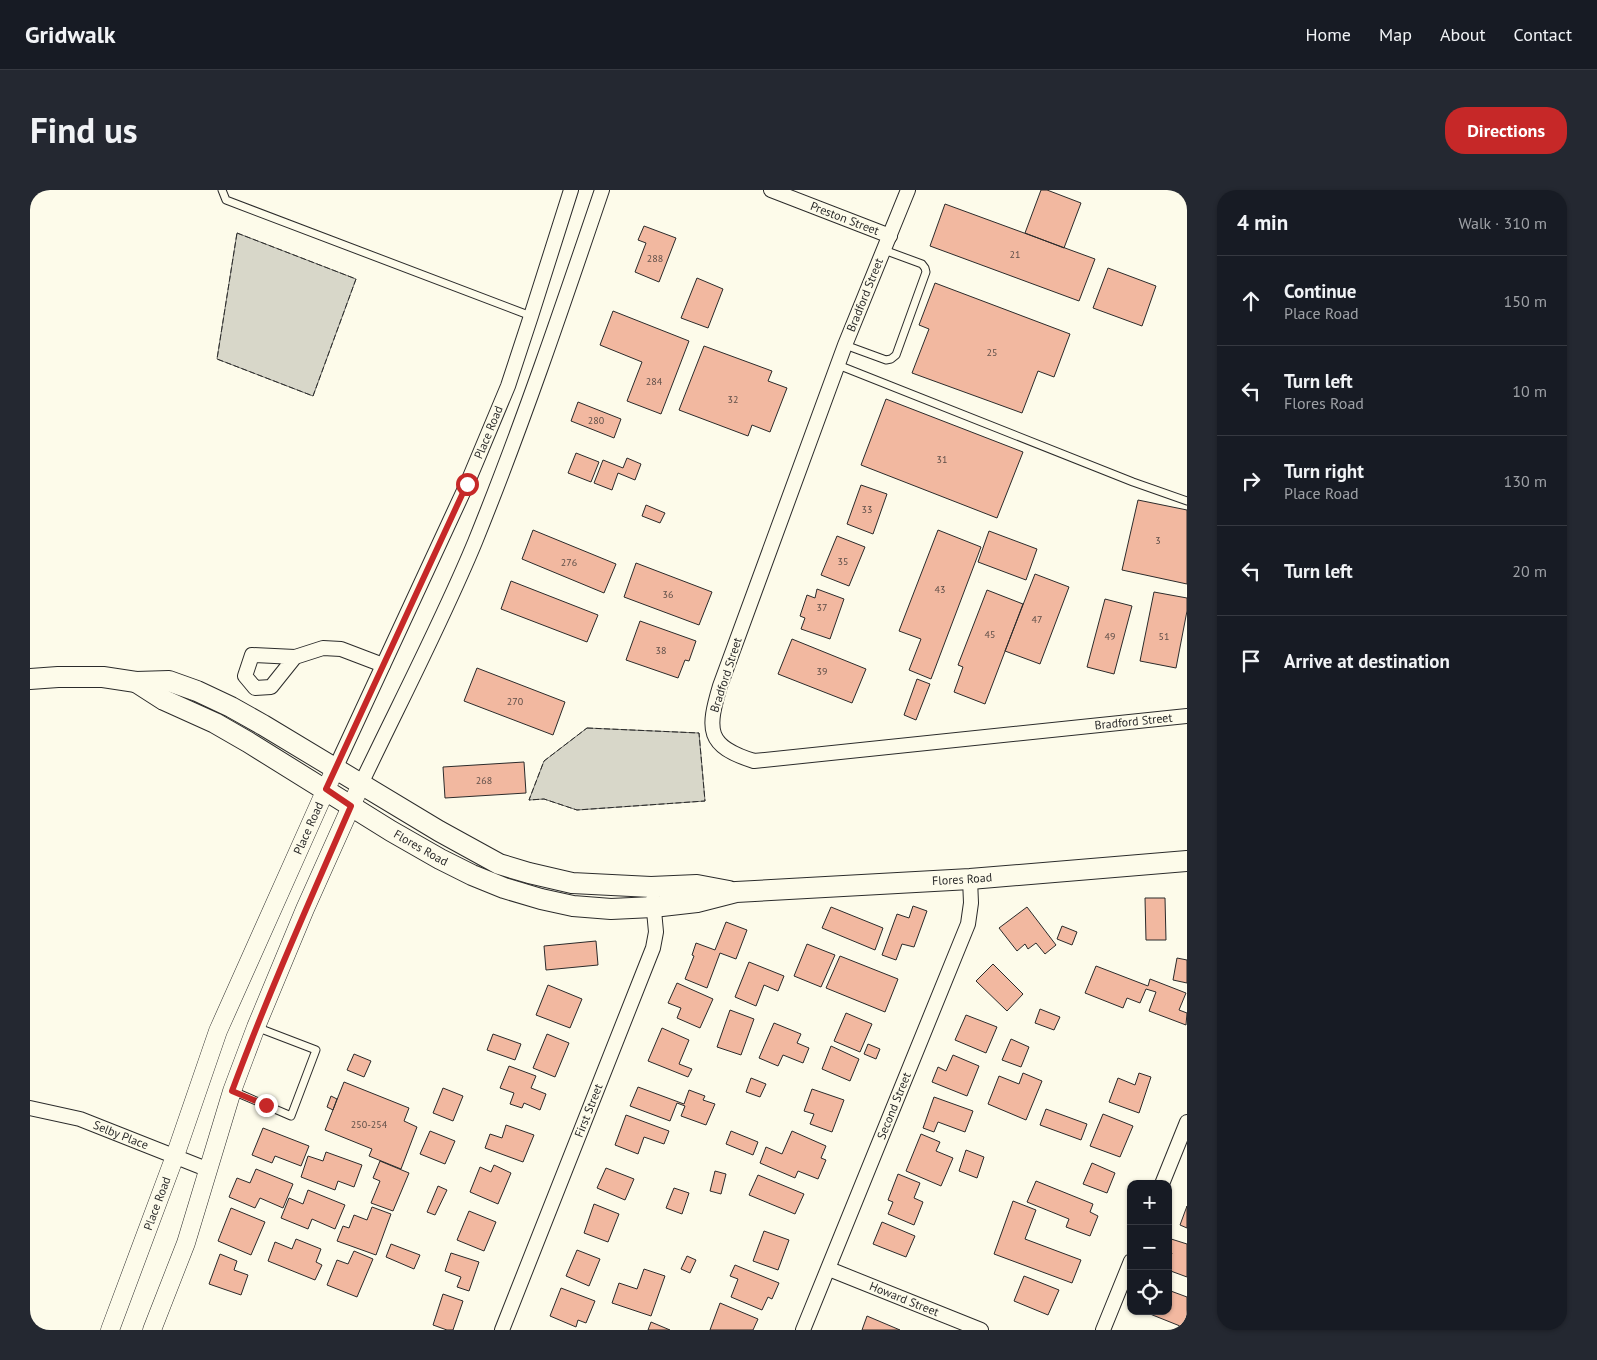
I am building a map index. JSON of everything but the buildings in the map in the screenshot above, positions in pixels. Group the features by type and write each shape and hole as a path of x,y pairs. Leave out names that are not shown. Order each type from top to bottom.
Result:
{"main road":[{"name":"Flores Road","path":"30,679 58,677 103,678 136,682 169,681 197,691 247,716 439,831 499,864 572,883 651,887 698,885 736,892"},
{"name":"Flores Road","path":"136,682 164,700 215,723 440,859 504,888 573,906 611,909 653,907 698,902 736,892 970,879 1187,861"}],"street":[{"name":"Place Road","path":"110,1330 175,1156 218,1031 335,769 467,484 508,386 532,316 570,190"},
{"name":"Place Road","path":"152,1330 186,1243 232,1091 256,1027 305,909 351,806 442,618 474,542 556,326 602,190"},
{"name":"Preston Street","path":"771,190 890,236"},
{"name":"Bradford Street","path":"908,190 845,345 720,686 712,714 713,734 721,745 735,755 754,761 1187,716"},
{"path":"295,657 323,648 341,649 383,665"},
{"name":"Second Street","path":"803,1330 968,924 971,903 970,879"},
{"name":"First Street","path":"502,1330 653,948 656,932 651,887"},
{"name":"Selby Place","path":"30,1108 80,1119 209,1170"},
{"path":"1164,1180 1187,1122"},
{"name":"Howard Street","path":"829,1269 981,1330"},
{"path":"1103,1330 1127,1270"}],"lane":[{"path":"222,190 226,200 532,316"},
{"path":"845,345 886,360 896,355 926,272 922,264 884,250"},
{"path":"838,365 1133,482 1187,501"},
{"path":"232,1091 291,1116 316,1050 256,1027"}],"shaded area":[{"path":"237,233 356,279 313,396 217,359"},
{"path":"587,728 699,733 705,801 577,810 544,799 529,800 544,761"}],"fence":[{"path":"237,233 356,279 313,396 217,359 237,233"},
{"path":"587,728 699,733 705,801 577,810 544,799 529,800 544,761 587,728"}],"route":[{"path":"266,1105 232,1091 259,1019 351,806 326,789 467,484"}]}
